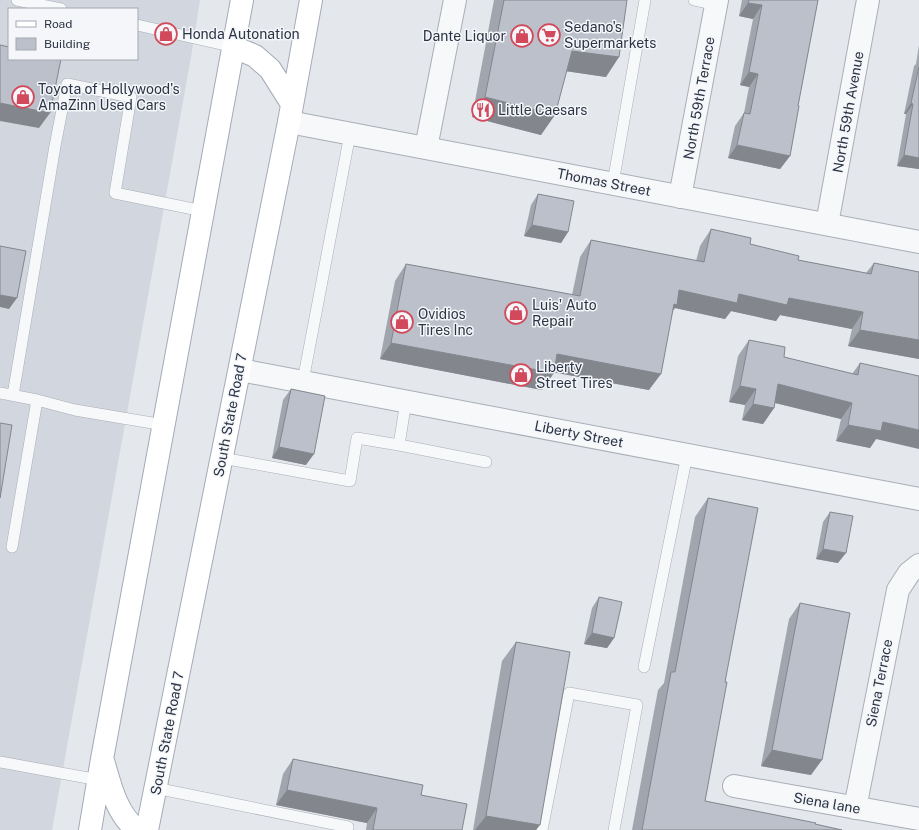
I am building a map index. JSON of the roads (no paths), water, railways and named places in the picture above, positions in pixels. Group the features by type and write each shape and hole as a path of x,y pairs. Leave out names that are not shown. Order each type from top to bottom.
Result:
{"main road":[{"path":"90,830 242,0"},
{"name":"South State Road 7","path":"147,830 240,370 311,0"},
{"path":"234,47 255,56 270,69 290,113"},
{"path":"101,770 122,813 137,830"}],"street":[{"path":"426,148 454,0"},
{"name":"North 59th Avenue","path":"827,224 868,0"},
{"name":"North 59th Terrace","path":"680,197 716,2"},
{"name":"Thomas Street","path":"290,113 350,134 919,242"},
{"name":"Liberty Street","path":"240,370 919,499"},
{"name":"Siena Terrace","path":"855,808 898,590 909,573 919,565"},
{"name":"Siena lane","path":"734,786 919,819"}],"lane":[{"path":"17,0 56,8"},
{"path":"612,184 645,0"},
{"path":"694,0 716,2"},
{"path":"138,25 234,47"},
{"path":"13,395 55,146 67,84 131,97 115,193 203,211"},
{"path":"303,381 350,134"},
{"path":"0,393 36,400 74,410 164,425"},
{"path":"12,547 36,400"},
{"path":"399,445 406,401"},
{"path":"222,458 350,481 357,438 486,462"},
{"path":"644,667 688,455"},
{"path":"542,830 569,694 637,705 614,830"},
{"path":"0,762 101,770"},
{"path":"156,788 348,827 347,830"}],"place":[{"name":"Honda Autonation","path":"166,34"},
{"name":"Sedano's Supermarkets","path":"549,35"},
{"name":"Dante Liquor","path":"522,36"},
{"name":"Toyota of Hollywood's AmaZinn Used Cars","path":"23,97"},
{"name":"Little Caesars","path":"483,110"},
{"name":"Luis' Auto Repair","path":"516,313"},
{"name":"Ovidios Tires Inc","path":"402,322"},
{"name":"Liberty Street Tires","path":"521,375"}]}
